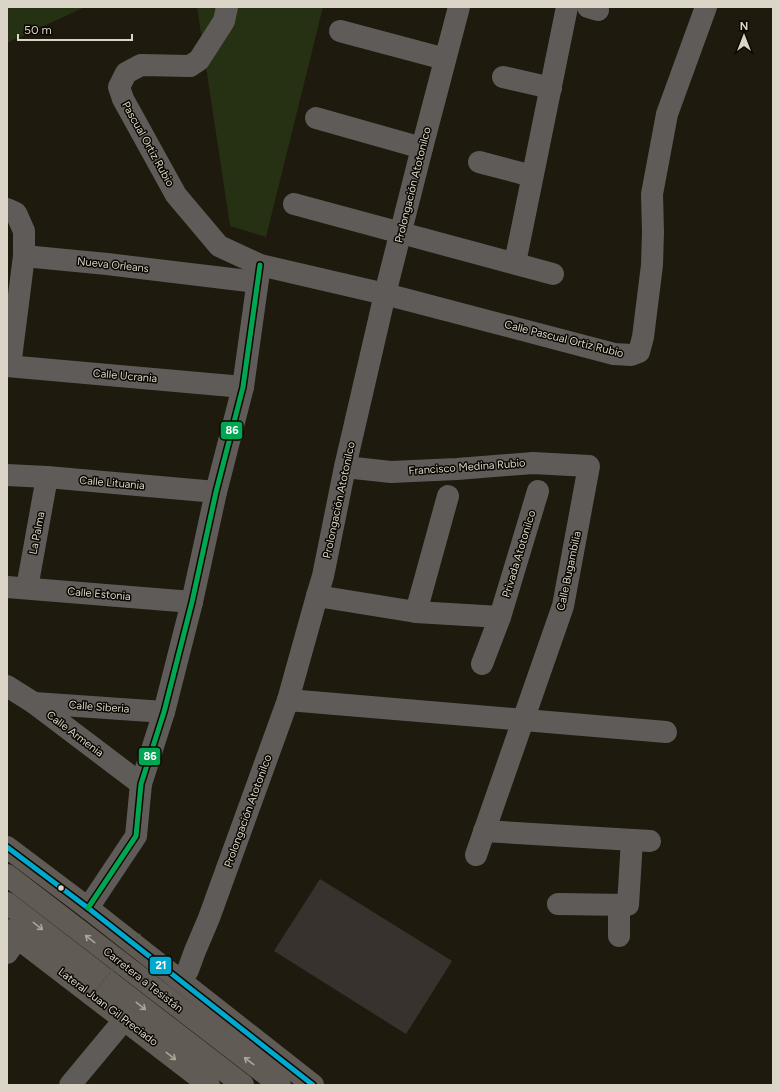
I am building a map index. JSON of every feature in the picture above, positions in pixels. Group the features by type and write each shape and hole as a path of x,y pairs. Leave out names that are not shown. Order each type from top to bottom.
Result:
{"main road":[{"path":"7,847 88,908 313,1085"},
{"name":"Carretera a Tesistán","path":"7,875 280,1085"},
{"name":"Carretera a Tesistán","path":"7,903 243,1085"},
{"name":"Lateral Juan Gil Preciado","path":"11,940 124,1020 209,1085"}],"street":[{"name":"Pascual Ortiz Rubio","path":"228,7 224,21 199,60 190,66 141,65 126,73 119,87 123,99 176,195 218,246 259,274"},
{"name":"Prolongación Atotonilco","path":"181,981 188,970 209,918 288,700 323,576 345,467 385,294 445,59 460,7"},
{"path":"515,263 567,7"},
{"name":"Calle Pascual Ortiz Rubio","path":"259,274 385,294 614,354 631,356 639,352 643,337 652,265 652,194 667,114 706,7"},
{"path":"340,30 445,59"},
{"path":"502,77 551,88"},
{"path":"316,118 422,148"},
{"path":"479,162 532,176"},
{"path":"294,204 553,274"},
{"path":"7,209 16,213 24,231 24,256 9,366"},
{"name":"Nueva Orleans","path":"24,256 107,264 259,274"},
{"path":"88,908 136,836 141,784 164,712 192,602 216,492 243,387 259,274"},
{"name":"Calle Ucrania","path":"9,366 243,387"},
{"name":"Francisco Medina Rubio","path":"345,467 391,472 533,463 589,466"},
{"name":"Calle Bugambilia","path":"476,855 563,606 589,466"},
{"name":"Calle Lituania","path":"7,476 47,477 216,492"},
{"name":"La Palma","path":"17,588 47,477"},
{"name":"Privada Atotonilco","path":"482,664 500,618 538,491"},
{"path":"416,612 448,496"},
{"name":"Calle Estonia","path":"17,588 192,602"},
{"path":"317,596 416,612 500,618"},
{"name":"Calle Armenia","path":"7,686 34,703 141,784"},
{"path":"288,700 666,732"},
{"name":"Calle Siberia","path":"34,703 164,712"},
{"path":"484,831 641,840 628,905 558,904"},
{"path":"620,905 620,936"},
{"path":"70,1085 124,1020"}],"path":[{"path":"87,1002 140,934"}],"green space":[{"path":"7,7 85,7 7,43"},
{"path":"197,7 323,7 266,237 230,226"}],"building":[{"path":"320,879 452,961 406,1034 274,951"}],"transit line":[{"name":"86","path":"88,908 136,836 141,784 164,712 192,602 216,492 243,387 260,265"},
{"name":"21","path":"7,847 88,908 313,1085"}]}
